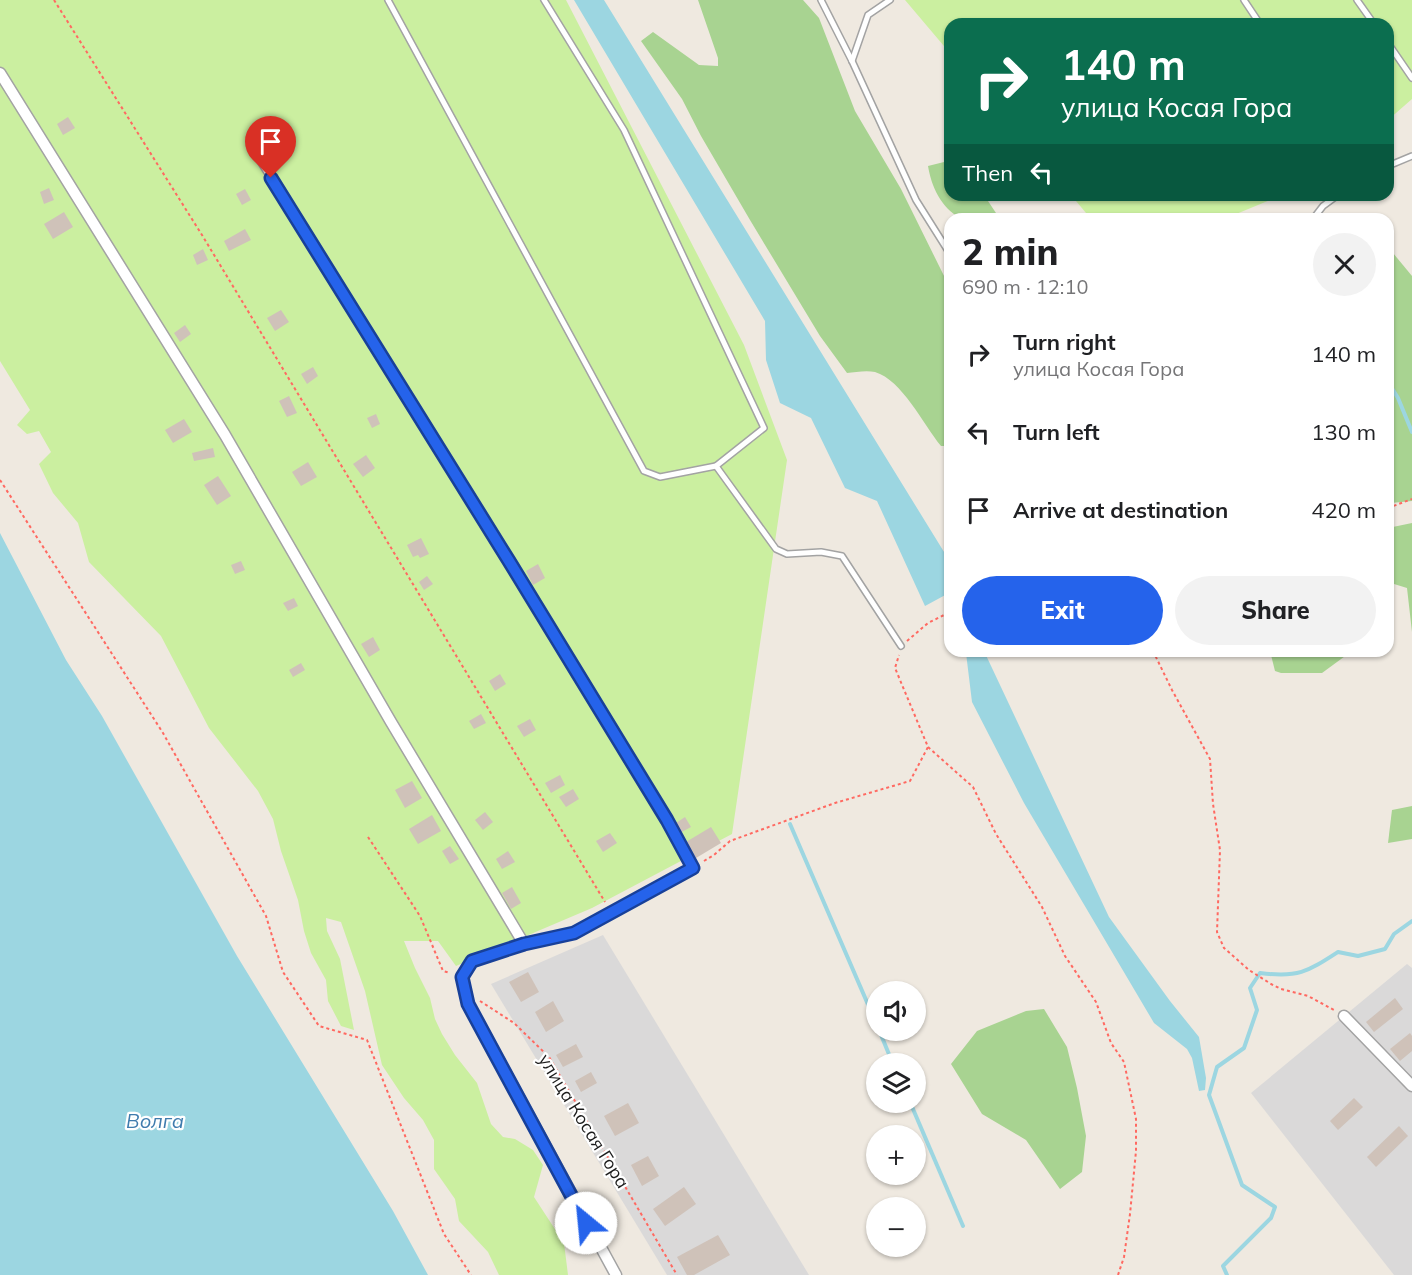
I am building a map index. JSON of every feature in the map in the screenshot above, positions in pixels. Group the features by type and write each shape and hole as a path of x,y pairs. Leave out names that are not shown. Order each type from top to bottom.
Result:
{"street":[{"path":"0,73 225,435 391,722 524,944"},
{"path":"616,1275 477,1022 464,992 462,977 472,961 524,944 574,933 693,868"},
{"path":"1344,1016 1412,1086"}],"lane":[{"path":"388,0 644,471 660,477 716,466 764,428 624,130 544,0"},
{"path":"821,0 852,61 916,200 944,244"},
{"path":"852,61 868,15 890,0"},
{"path":"1244,0 1256,18"},
{"path":"1358,0 1370,18"},
{"path":"1394,52 1412,78"},
{"path":"1394,164 1412,156"},
{"path":"258,158 478,511 661,810 693,868"},
{"path":"1318,213 1330,201"},
{"path":"716,466 776,549 787,554 821,552 842,556 901,646"}],"path":[{"path":"54,0 202,235 611,912"},
{"path":"0,480 163,733 266,916 283,972 319,1026 367,1040 444,1233 471,1275"},
{"path":"1394,506 1412,499"},
{"path":"944,615 928,622 901,646 895,668 928,747 972,787 996,834 1042,907 1065,956 1096,1002 1111,1043 1124,1062 1136,1119 1136,1151 1127,1235 1118,1275"},
{"path":"1156,657 1210,759 1213,804 1220,850 1217,932 1224,948 1249,970 1271,984 1308,996 1344,1016"},
{"path":"693,868 714,855 730,840 835,803 910,781 928,747"},
{"path":"368,837 420,916 443,971 462,977"},
{"name":"улица Косая Гора","path":"464,992 514,1023 549,1058 677,1275"}],"shaded area":[{"path":"603,935 809,1275 667,1275 491,984"},
{"path":"1407,964 1412,968 1412,1275 1394,1275 1251,1093"}],"green space":[{"path":"0,0 566,0 744,345 787,460 732,834 592,908 456,966 438,941 404,941 430,998 435,1019 442,1034 477,1083 491,1124 503,1137 515,1139 533,1150 543,1165 534,1197 564,1243 568,1275 499,1275 488,1252 459,1221 455,1199 434,1169 434,1140 423,1120 404,1098 382,1065 365,991 341,922 326,918 327,931 340,959 354,1030 341,1026 328,1001 326,980 311,953 298,900 273,819 258,791 209,728 161,636 89,562 78,523 53,493 39,464 51,452 39,431 27,434 17,425 30,410 0,361"},
{"path":"698,0 803,0 819,18 855,111 901,189 944,276 944,446 941,446 903,393 885,377 872,371 847,373 820,336 750,220 682,99 641,41 653,32 699,65 718,66 718,58"},
{"path":"905,0 1412,0 1412,99 1394,115 1394,18 944,18 944,46"},
{"path":"944,162 944,201 988,201 996,213 953,213 938,196 928,166"},
{"path":"1076,201 1268,201 1238,213 1086,213"},
{"path":"1394,254 1412,276 1412,501 1394,503"},
{"path":"1412,523 1412,632 1407,588 1394,584 1394,527"},
{"path":"1272,657 1344,657 1322,673 1275,671"},
{"path":"1412,806 1412,839 1388,843 1392,810"},
{"path":"1044,1009 1067,1047 1086,1136 1082,1172 1060,1189 1026,1140 982,1114 951,1064 977,1031 1026,1011"}],"water":[{"path":"574,0 604,0 944,552 944,596 925,606 877,501 845,488 811,418 780,403 766,360 765,321"},
{"name":"Волга","path":"0,533 66,660 102,716 237,956 393,1211 428,1275 0,1275"},
{"path":"966,657 987,657 1109,917 1199,1037 1206,1078 1205,1090 1199,1091 1192,1058 1187,1049 1154,1023 1024,803 972,702"}],"building":[{"path":"68,117 75,128 63,135 57,124"},
{"path":"49,188 54,200 44,204 40,192"},
{"path":"245,189 251,200 242,205 236,194"},
{"path":"64,212 73,227 53,239 44,224"},
{"path":"245,229 251,240 229,251 224,241"},
{"path":"203,249 208,260 197,265 193,255"},
{"path":"281,310 289,322 275,331 267,318"},
{"path":"185,325 191,334 180,342 174,333"},
{"path":"313,367 318,376 307,384 301,374"},
{"path":"289,396 297,413 287,417 279,401"},
{"path":"376,414 380,424 372,428 367,418"},
{"path":"184,419 192,432 173,443 165,430"},
{"path":"213,448 215,457 194,461 192,453"},
{"path":"366,455 375,468 363,477 353,464"},
{"path":"308,462 317,477 301,486 292,472"},
{"path":"218,476 231,496 217,505 204,485"},
{"path":"421,538 429,554 420,558 418,555 413,557 407,545"},
{"path":"241,561 245,570 235,574 231,565"},
{"path":"538,564 545,578 533,585 526,571"},
{"path":"427,576 433,584 424,590 419,582"},
{"path":"294,598 298,606 288,611 283,603"},
{"path":"373,637 380,650 369,657 361,644"},
{"path":"301,663 305,670 293,677 289,670"},
{"path":"500,674 506,684 495,691 489,681"},
{"path":"481,714 486,723 474,729 469,721"},
{"path":"530,719 536,730 524,737 517,726"},
{"path":"560,775 565,785 551,793 545,783"},
{"path":"412,781 422,798 405,808 395,790"},
{"path":"573,789 579,799 566,807 559,797"},
{"path":"485,812 493,822 483,830 475,820"},
{"path":"432,815 441,831 418,844 409,829"},
{"path":"685,817 691,827 678,834 673,825"},
{"path":"711,827 721,843 696,858 686,842"},
{"path":"610,833 617,843 603,852 596,841"},
{"path":"450,846 459,859 450,864 442,851"},
{"path":"508,851 515,862 502,869 496,859"},
{"path":"512,887 521,903 511,909 502,893"},
{"path":"528,972 539,992 521,1002 509,982"},
{"path":"1395,998 1403,1009 1374,1032 1366,1022"},
{"path":"553,1001 564,1021 546,1032 535,1012"},
{"path":"1410,1033 1412,1051 1400,1061 1390,1049"},
{"path":"576,1044 583,1057 563,1067 556,1055"},
{"path":"591,1072 597,1083 581,1092 575,1081"},
{"path":"1354,1098 1363,1107 1338,1130 1330,1121"},
{"path":"628,1103 639,1123 615,1136 604,1116"},
{"path":"1399,1126 1408,1136 1376,1167 1367,1157"},
{"path":"648,1156 659,1176 642,1186 631,1165"},
{"path":"684,1187 696,1204 665,1226 653,1209"},
{"path":"718,1235 730,1255 694,1275 687,1275 677,1257"}],"waterway":[{"path":"1394,392 1412,432"},
{"path":"790,824 866,1000"},
{"path":"1227,1275 1223,1266 1271,1218 1275,1207 1242,1185 1209,1095 1217,1067 1244,1048 1257,1010 1250,988 1260,973 1293,974 1310,969 1338,952 1358,956 1385,949 1394,934 1412,921"},
{"path":"884,1041 888,1053"},
{"path":"915,1113 963,1226"}],"route":[{"path":"271,178 509,561 667,820 693,868 574,933 524,944 472,961 462,977 468,1004 586,1223"}]}
